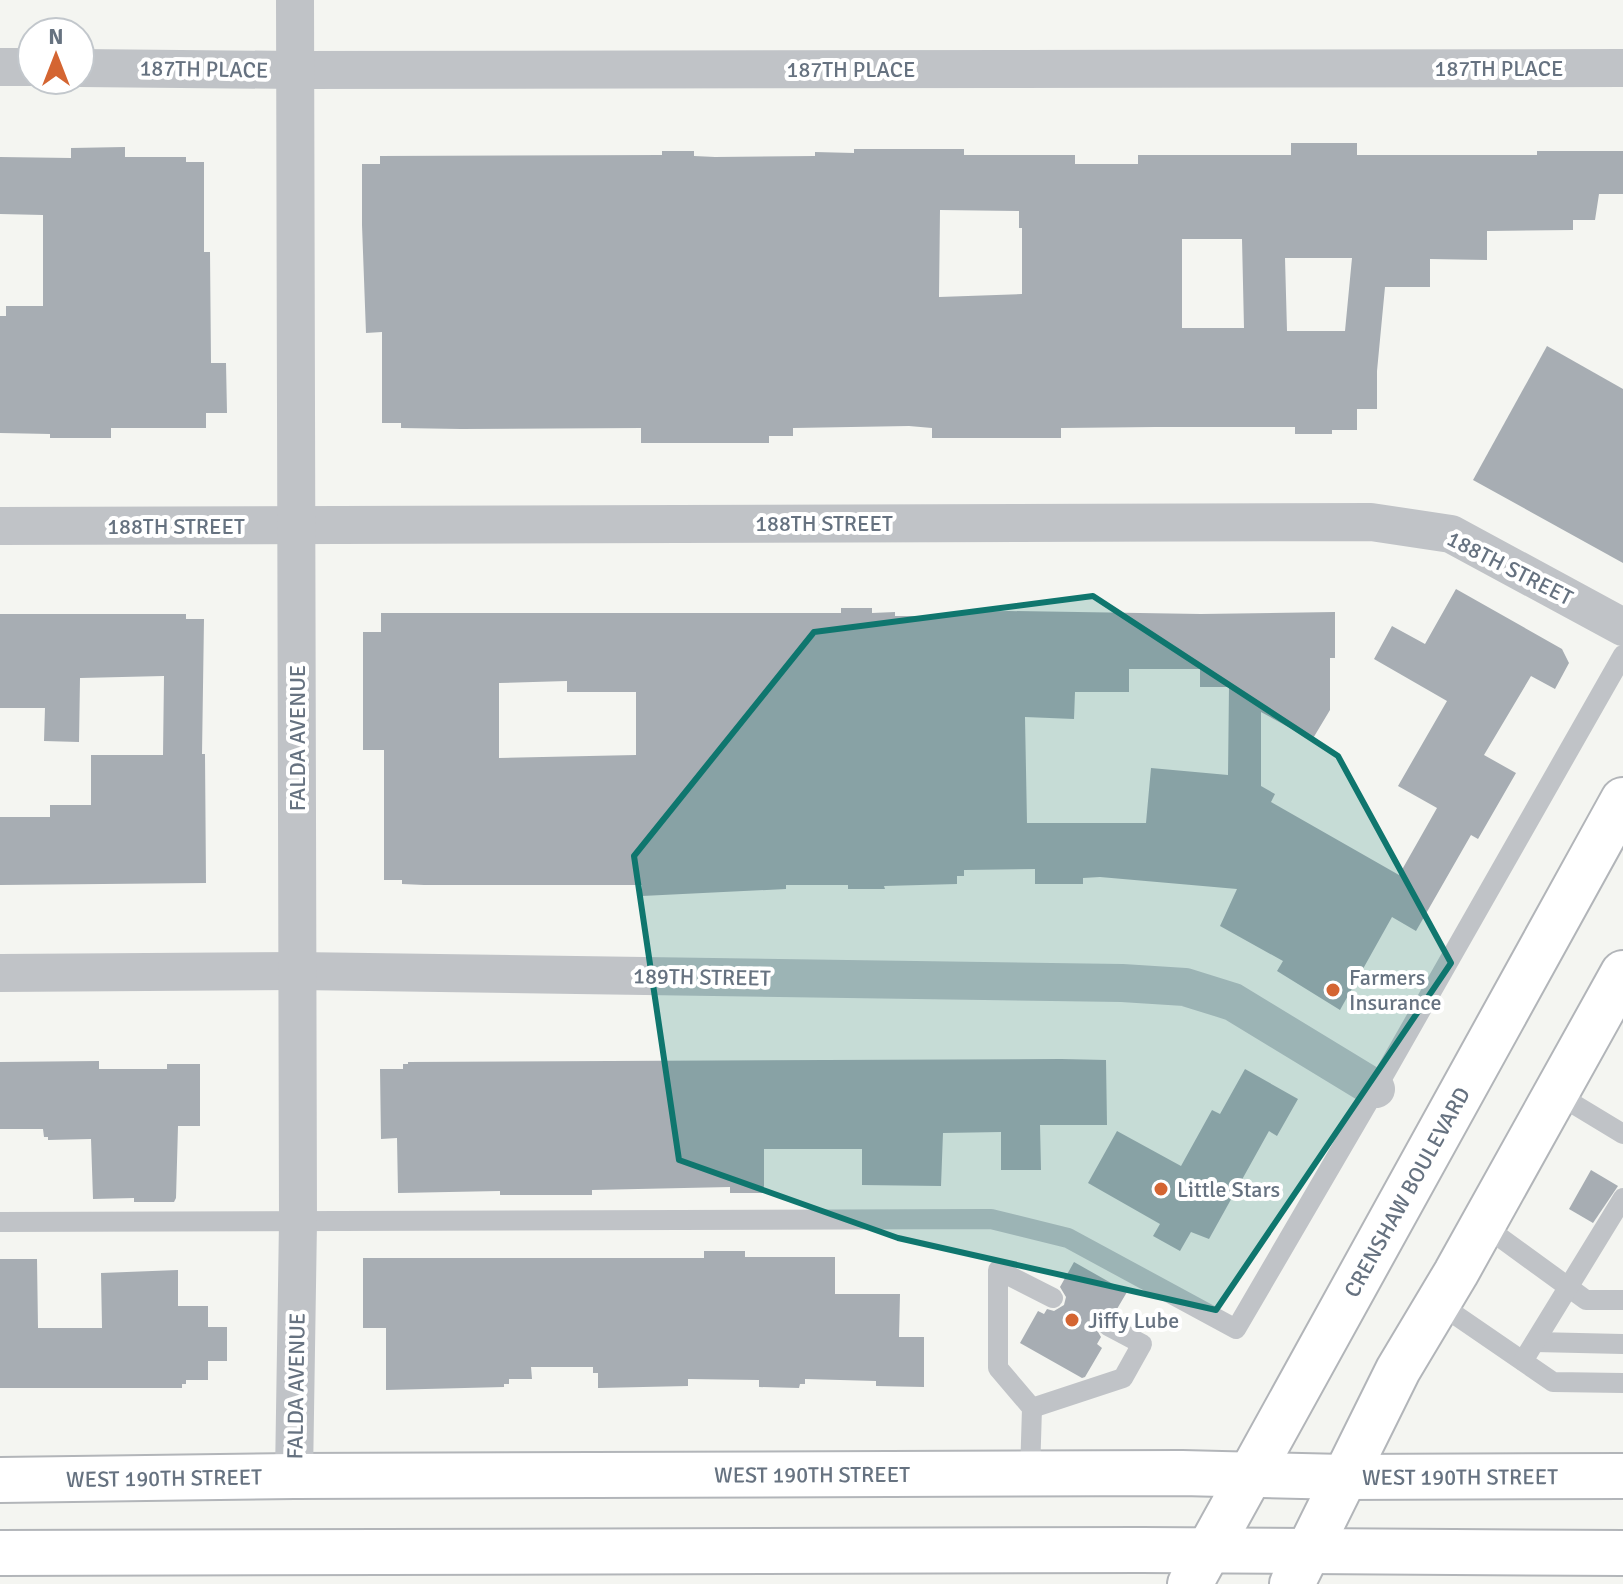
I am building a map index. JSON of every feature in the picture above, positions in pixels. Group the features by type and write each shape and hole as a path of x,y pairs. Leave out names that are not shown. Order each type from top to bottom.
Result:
{"main road":[{"name":"CRENSHAW BOULEVARD","path":"1199,1567 1623,800"},
{"path":"1300,1567 1398,1370 1618,993"},
{"name":"WEST 190TH STREET","path":"0,1480 1030,1474 1623,1476"},
{"path":"1018,1551 1064,1584"},
{"path":"0,1553 1018,1551 1199,1567 1300,1567 1623,1553"}],"street":[{"name":"FALDA AVENUE","path":"294,1476 298,1222 295,0"},
{"name":"187TH PLACE","path":"96,68 1623,68"},
{"name":"188TH STREET","path":"0,526 1371,522 1451,534 1623,627"},
{"name":"189TH STREET","path":"0,973 298,971 1122,983 1185,987 1233,1002 1376,1089"}],"lane":[{"path":"0,1222 991,1219 1068,1238 1236,1329 1623,655"},
{"path":"1557,1094 1623,1134"},
{"path":"1523,1361 1623,1198"},
{"path":"1483,1225 1586,1300 1623,1300"},
{"path":"1030,1474 1032,1408 998,1368 998,1270 1053,1298"},
{"path":"1438,1303 1553,1382 1623,1383"},
{"path":"1032,1408 1123,1378 1142,1344 1108,1326"},
{"path":"1535,1342 1623,1344"}],"highlighted area":[{"path":"1093,596 1338,756 1451,963 1216,1310 898,1238 679,1160 634,856 814,632"}],"building":[{"path":"1291,143 1357,143 1357,155 1537,155 1537,151 1623,151 1623,194 1599,194 1595,220 1573,220 1573,230 1487,231 1487,260 1430,259 1430,287 1385,287 1377,371 1377,409 1357,409 1357,430 1295,434 1295,427 1061,428 1061,438 932,438 932,428 909,426 793,428 793,436 769,436 769,443 641,443 641,428 401,428 401,423 382,423 382,332 366,333 362,225 362,164 380,164 380,156 662,155 662,151 694,151 694,156 715,157 815,156 815,152 854,153 854,149 964,149 964,155 1075,155 1075,164 1138,164 1138,155 1291,155","holes":["940,210 1019,211 1022,294 939,297","1182,239 1242,239 1244,328 1182,328","1285,258 1352,258 1345,331 1287,331"]},
{"path":"125,147 125,157 186,157 186,162 204,162 204,252 210,252 211,363 226,363 227,413 206,413 206,428 111,428 111,438 50,438 50,434 0,433 0,316 6,316 6,306 43,306 43,215 0,214 0,157 71,158 71,148"},
{"path":"1547,346 1623,389 1623,563 1473,480"},
{"path":"1456,589 1562,649 1569,663 1555,689 1531,676 1484,755 1516,773 1478,839 1471,835 1416,931 1392,917 1340,1010 1277,971 1283,961 1220,926 1237,889 1100,877 1083,878 1083,884 1035,884 1035,869 964,870 964,876 957,876 957,884 884,886 885,889 848,889 848,885 786,885 786,889 642,896 642,885 424,885 384,880 384,750 363,750 363,632 381,632 381,613 841,613 841,608 872,608 872,613 895,612 895,616 957,616 957,612 1009,611 1201,614 1335,612 1335,658 1330,658 1330,710 1312,740 1261,712 1261,786 1275,794 1271,802 1399,875 1437,808 1398,786 1447,701 1374,659 1392,626 1425,644","holes":["1129,669 1200,669 1200,687 1229,687 1228,775 1151,768 1146,823 1027,823 1025,717 1074,719 1075,692 1129,692","567,681 567,692 636,692 636,755 499,758 499,683"]},
{"path":"0,614 186,614 186,619 204,619 202,754 205,754 206,883 0,885 0,817 50,817 50,805 91,805 91,755 163,755 164,676 80,678 79,742 44,741 45,708 0,708"},
{"path":"1106,1060 1107,1125 1040,1125 1041,1170 1001,1170 1001,1132 943,1133 941,1186 862,1185 862,1149 764,1149 764,1193 730,1193 730,1187 592,1190 592,1195 500,1195 500,1191 398,1193 397,1138 381,1139 380,1069 403,1069 403,1064 408,1062"},
{"path":"99,1061 99,1069 167,1069 167,1064 200,1064 200,1126 178,1126 174,1202 134,1202 134,1198 93,1199 91,1139 48,1140 44,1137 43,1129 0,1129 0,1062"},
{"path":"1245,1069 1298,1099 1277,1136 1269,1131 1209,1239 1191,1232 1180,1251 1153,1236 1160,1224 1088,1183 1117,1131 1181,1166 1212,1110 1220,1114"},
{"path":"1591,1170 1618,1186 1593,1223 1569,1209"},
{"path":"704,1251 745,1251 745,1257 835,1257 835,1294 900,1294 899,1337 924,1337 924,1387 876,1386 876,1381 805,1379 805,1384 800,1384 799,1388 759,1387 759,1380 688,1379 688,1386 598,1388 598,1373 593,1373 593,1367 531,1367 532,1379 509,1379 509,1384 504,1384 504,1387 386,1390 386,1328 363,1328 363,1258 704,1258"},
{"path":"0,1259 37,1259 38,1328 102,1328 101,1273 178,1270 178,1306 208,1306 208,1327 227,1327 227,1361 208,1361 208,1380 186,1380 182,1388 0,1388"},
{"name":"Jiffy Lube","path":"1074,1262 1127,1292 1114,1314 1107,1313 1097,1319 1095,1327 1101,1337 1097,1344 1102,1348 1082,1378 1020,1343 1038,1311 1044,1314 1047,1309 1054,1311 1064,1305 1066,1297 1060,1287"}],"place":[{"name":"Farmers Insurance","path":"1333,990"},
{"name":"Little Stars","path":"1161,1189"},
{"name":"Jiffy Lube","path":"1072,1320"}]}
